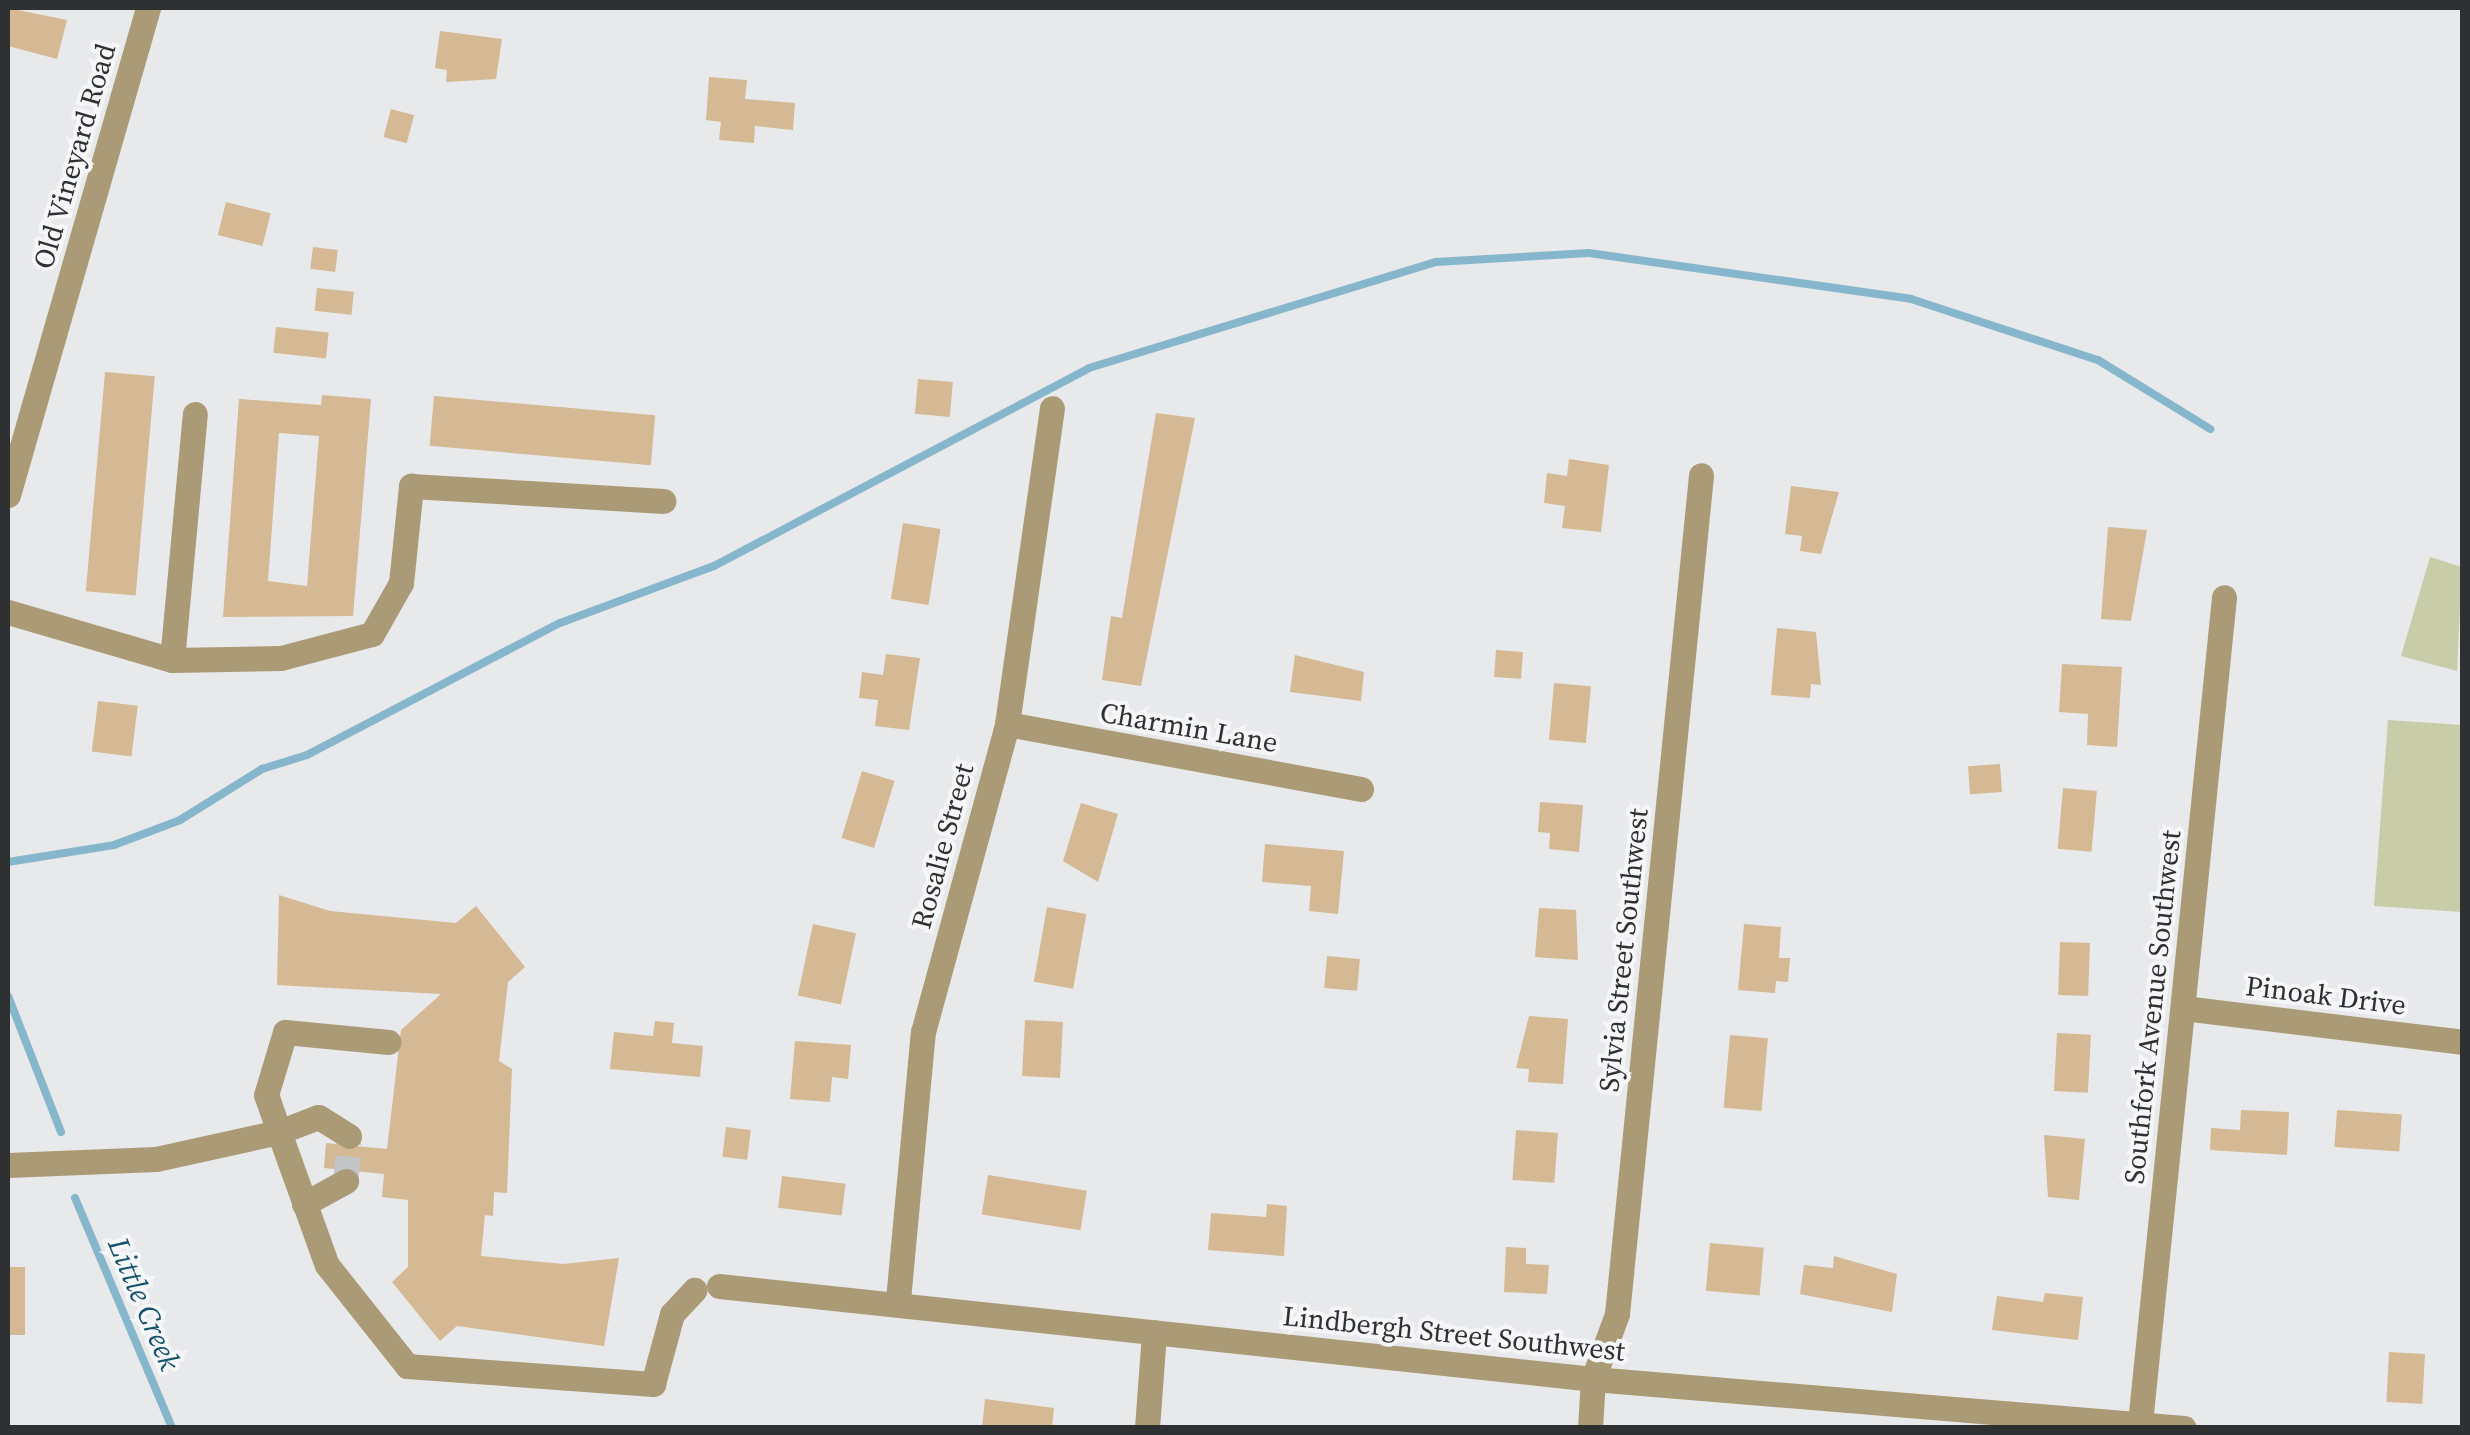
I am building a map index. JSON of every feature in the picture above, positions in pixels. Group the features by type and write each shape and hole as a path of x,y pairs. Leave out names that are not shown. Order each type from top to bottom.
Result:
{"street":[{"name":"Old Vineyard Road","path":"8,495 148,8"},
{"name":"Rosalie Street","path":"898,1300 923,1032 1006,724 1052,408"},
{"path":"172,660 195,414"},
{"name":"Sylvia Street Southwest","path":"1590,1428 1594,1378 1616,1314 1701,474"},
{"path":"8,612 172,660 281,658 372,634 401,583 411,486 664,501"},
{"name":"Southfork Avenue Southwest","path":"2140,1423 2224,597"},
{"name":"Charmin Lane","path":"1006,724 1362,788"},
{"name":"Pinoak Drive","path":"2183,1008 2462,1042"},
{"path":"346,1181 304,1204 266,1095 284,1032 389,1042"},
{"path":"8,1165 126,1161 280,1132 318,1117 349,1136"},
{"name":"Lindbergh Street Southwest","path":"304,1204 328,1265 407,1366 653,1384 672,1314 706,1288 898,1300 1154,1332 1594,1378 2184,1428"},
{"path":"1147,1428 1154,1332"}],"green space":[{"path":"2430,557 2462,567 2457,671 2401,656"},
{"path":"2388,720 2462,725 2462,912 2374,906"}],"building":[{"path":"8,8 67,20 57,59 8,46"},
{"path":"440,31 502,39 496,79 446,82 447,70 435,68"},
{"path":"709,77 747,80 745,99 795,103 793,130 755,126 754,143 719,140 721,122 706,120"},
{"path":"391,109 414,115 407,143 383,137"},
{"path":"226,202 271,213 262,246 218,235"},
{"path":"313,247 338,250 335,272 310,269"},
{"path":"317,288 354,292 351,315 315,311"},
{"path":"276,327 329,333 326,358 273,353"},
{"path":"105,372 155,376 136,596 86,591"},
{"path":"918,379 953,382 950,417 915,414"},
{"path":"322,395 371,399 353,616 223,617 239,399 321,405","holes":["279,433 319,436 307,586 268,581"]},
{"path":"434,396 655,415 651,465 430,446"},
{"path":"1156,413 1195,418 1141,686 1102,680 1111,616 1122,618"},
{"path":"1569,459 1609,465 1601,532 1562,528 1565,506 1544,503 1547,473 1567,476"},
{"path":"1791,486 1839,492 1821,554 1800,551 1802,536 1785,534"},
{"path":"903,523 941,529 928,605 891,599"},
{"path":"2108,527 2147,530 2131,621 2101,619"},
{"path":"1777,628 1816,632 1821,685 1811,684 1810,698 1771,695"},
{"path":"1496,650 1523,652 1521,679 1494,677"},
{"path":"886,654 920,658 909,730 875,726 878,700 859,698 862,672 883,675"},
{"path":"1295,655 1364,672 1361,701 1290,692"},
{"path":"2062,664 2122,667 2117,747 2087,745 2088,714 2059,712"},
{"path":"1554,683 1591,686 1586,743 1549,740"},
{"path":"98,701 138,706 131,756 92,752"},
{"path":"2000,764 2002,792 1970,794 1968,766"},
{"path":"862,771 895,781 874,848 842,838"},
{"path":"2063,788 2097,791 2092,852 2058,849"},
{"path":"1540,802 1583,805 1579,852 1549,849 1550,833 1538,832"},
{"path":"1081,803 1118,814 1098,882 1063,861"},
{"path":"1265,844 1344,851 1338,914 1309,911 1311,886 1262,882"},
{"path":"279,895 330,911 456,923 476,906 525,967 508,982 499,1061 512,1069 507,1193 494,1192 493,1216 485,1215 481,1256 563,1264 619,1258 604,1346 457,1326 440,1341 392,1282 408,1267 408,1200 382,1197 384,1174 324,1168 326,1143 387,1149 401,1030 441,994 277,985"},
{"path":"1047,907 1086,914 1073,989 1034,982"},
{"path":"1539,908 1576,910 1578,960 1535,957"},
{"path":"813,924 856,933 841,1005 798,995"},
{"path":"1744,924 1781,927 1779,958 1790,958 1788,982 1776,981 1775,993 1738,990"},
{"path":"2060,942 2090,943 2088,996 2058,995"},
{"path":"1327,956 1360,959 1357,991 1324,988"},
{"path":"1529,1016 1568,1019 1563,1084 1528,1082 1529,1069 1516,1068"},
{"path":"1025,1020 1063,1022 1060,1078 1022,1076"},
{"path":"655,1021 674,1023 672,1043 703,1046 700,1077 610,1069 614,1032 653,1036"},
{"path":"2057,1033 2091,1035 2088,1093 2054,1091"},
{"path":"1730,1035 1768,1038 1761,1111 1724,1108"},
{"path":"795,1041 851,1045 848,1079 832,1077 830,1102 790,1099"},
{"path":"2241,1110 2289,1112 2287,1155 2210,1150 2211,1128 2240,1130"},
{"path":"2337,1110 2402,1115 2399,1151 2334,1147"},
{"path":"726,1127 751,1130 747,1160 722,1157"},
{"path":"1516,1130 1558,1133 1554,1183 1513,1180"},
{"path":"2044,1135 2085,1139 2079,1200 2048,1197"},
{"path":"988,1175 1087,1191 1081,1230 982,1215"},
{"path":"782,1176 846,1184 842,1216 778,1208"},
{"path":"1267,1204 1287,1206 1284,1256 1208,1250 1211,1213 1266,1217"},
{"path":"1710,1243 1764,1248 1760,1296 1706,1291"},
{"path":"1506,1247 1526,1248 1526,1264 1549,1265 1547,1294 1504,1292"},
{"path":"1834,1256 1897,1274 1892,1312 1800,1294 1804,1265 1833,1268"},
{"path":"8,1267 25,1267 25,1335 8,1335"},
{"path":"2045,1293 2083,1297 2078,1340 1992,1330 1997,1296 2043,1302"},
{"path":"2389,1352 2425,1354 2422,1404 2386,1402"},
{"path":"985,1399 1054,1408 1052,1428 982,1428"}],"waterway":[{"path":"8,862 114,845 180,820 262,769 307,755 560,623 714,566 1089,368 1436,262 1589,253 1911,299 2098,360 2210,429"},
{"name":"Little Creek","path":"8,996 61,1132"},
{"name":"Little Creek","path":"75,1198 172,1428"}],"tunnel":[{"path":"346,1181 349,1136"}]}
